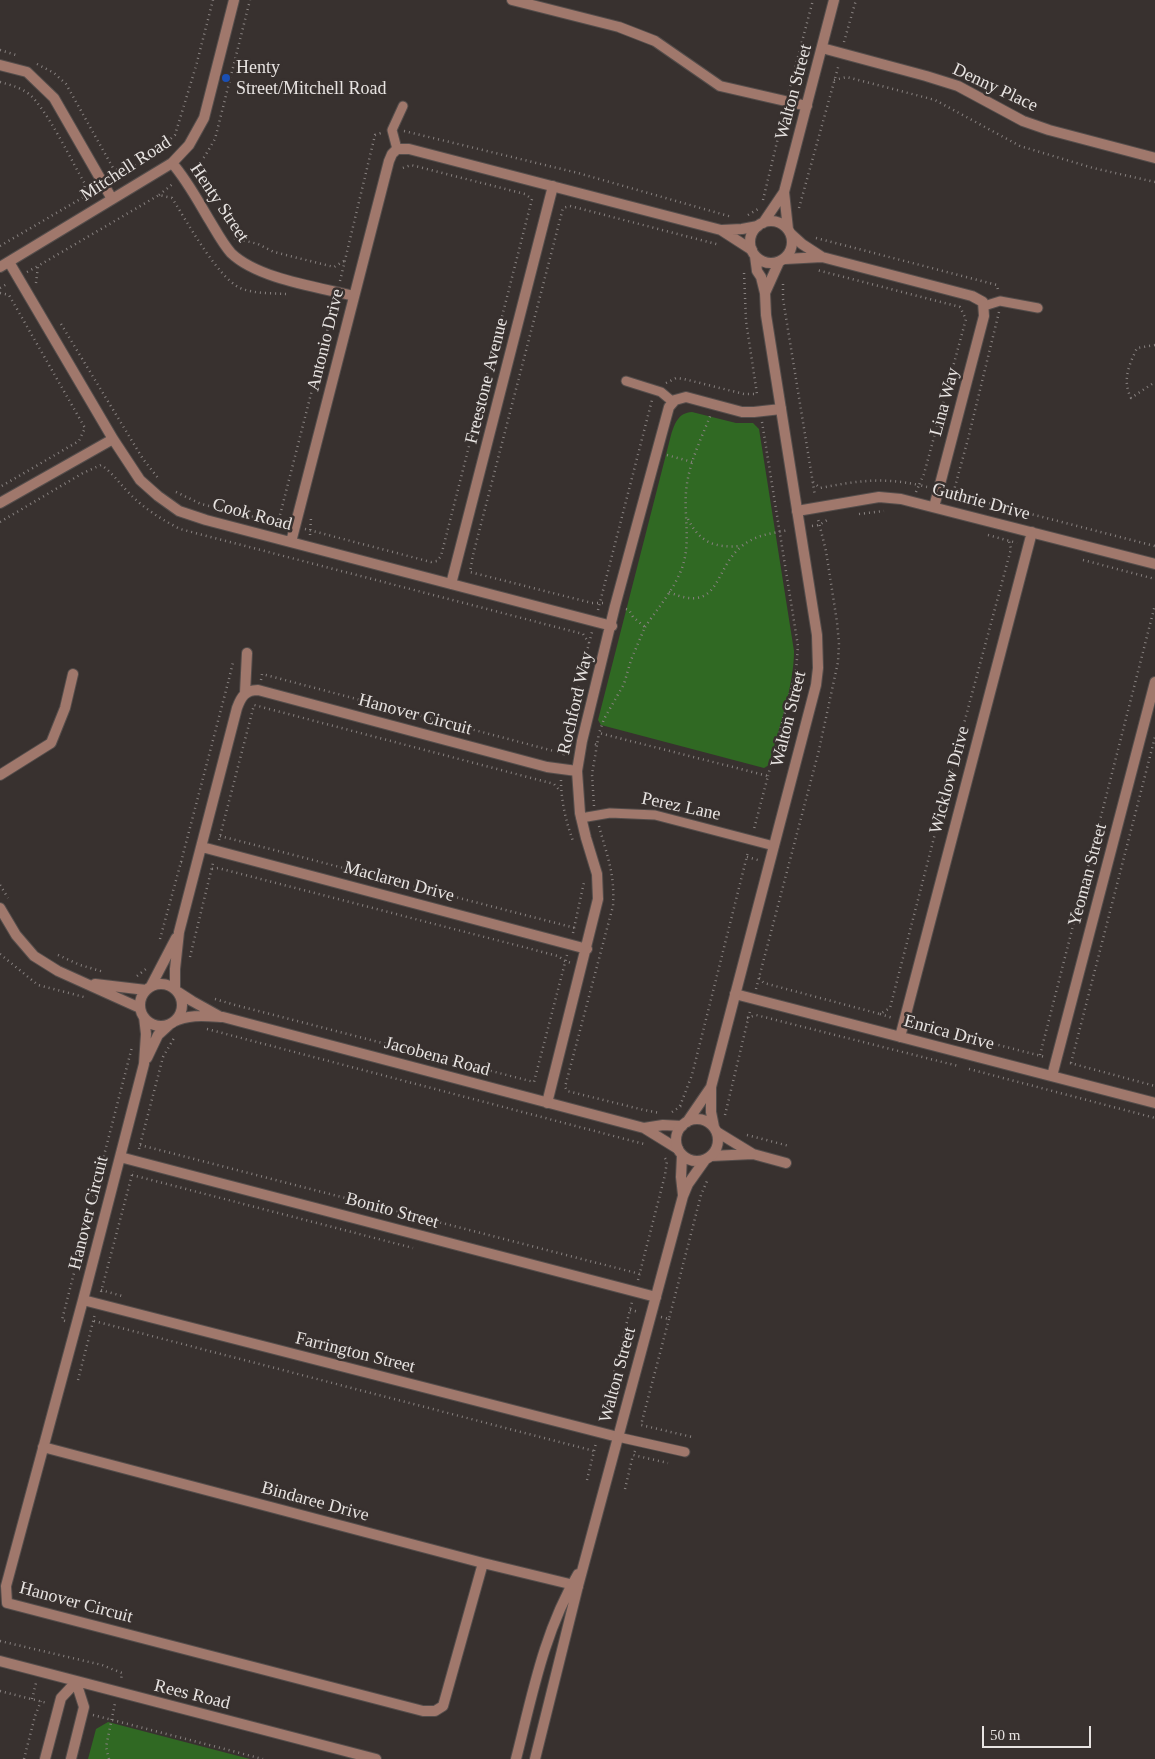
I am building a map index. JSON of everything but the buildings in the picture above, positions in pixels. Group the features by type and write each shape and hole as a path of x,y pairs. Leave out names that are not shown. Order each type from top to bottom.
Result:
{"street":[{"name":"Mitchell Road","path":"0,267 172,163 189,146 204,118 234,0"},
{"path":"512,0 619,28 655,41 720,86 807,106"},
{"name":"Walton Street","path":"789,232 784,192 834,0"},
{"name":"Denny Place","path":"822,48 958,86 1023,121 1049,130 1155,158"},
{"path":"0,65 27,72 54,98 112,198"},
{"path":"397,149 409,149 721,230 742,229 777,222 802,244 822,256 972,296 980,299 984,306"},
{"name":"Antonio Drive","path":"291,542 389,161 397,149"},
{"name":"Henty Street","path":"172,163 184,176 216,231 231,252 263,273 354,296"},
{"name":"Freestone Avenue","path":"451,584 553,186"},
{"name":"Walton Street","path":"761,225 784,192"},
{"path":"754,253 751,237 761,225"},
{"path":"721,230 766,263 822,256"},
{"path":"782,260 792,248 789,232"},
{"name":"Walton Street","path":"715,1130 711,1112 711,1087 816,685 818,668 817,636 766,315 765,292 761,277 757,271 754,253"},
{"name":"Walton Street","path":"765,292 782,260"},
{"name":"Cook Road","path":"10,262 113,439 140,480 179,511 206,520 612,626"},
{"name":"Lina Way","path":"934,507 984,316 984,306"},
{"path":"673,402 686,397 742,412 781,409"},
{"name":"Rochford Way","path":"547,1103 587,949 596,911 599,887 598,874 581,818 577,771 582,741 665,417 668,407 673,402"},
{"path":"0,503 113,439"},
{"name":"Guthrie Drive","path":"797,511 885,497 912,501 1155,564"},
{"name":"Wicklow Drive","path":"900,1037 1032,532"},
{"path":"144,1064 158,1035 172,1023 182,1010 182,1003 176,990 175,968 179,932 237,708 245,693 247,653"},
{"path":"0,775 51,743 65,708 73,674"},
{"name":"Yeoman Street","path":"1052,1076 1155,682"},
{"name":"Hanover Circuit","path":"245,693 258,690 547,767 577,771"},
{"name":"Maclaren Drive","path":"202,846 587,949"},
{"path":"0,908 16,935 34,956 58,971 84,982 142,1012 150,1023 163,1026 172,1023"},
{"path":"144,1064 146,1034 140,1001 179,932"},
{"path":"84,982 134,989 162,984 176,990"},
{"name":"Jacobena Road","path":"176,990 192,1002 222,1017 644,1128 680,1152"},
{"name":"Enrica Drive","path":"735,994 1155,1103"},
{"name":"Jacobena Road","path":"172,1023 182,1017 222,1017"},
{"name":"Hanover Circuit","path":"144,1064 6,1586 7,1603 423,1711 435,1711 443,1706 483,1563"},
{"name":"Walton Street","path":"684,1124 711,1087"},
{"path":"753,1154 693,1161 680,1152 676,1137 684,1124 698,1119 710,1123 715,1130 753,1154 786,1163"},
{"name":"Jacobena Road","path":"644,1128 684,1124"},
{"path":"708,1158 718,1145 715,1130"},
{"name":"Walton Street","path":"680,1152 683,1196"},
{"name":"Bonito Street","path":"120,1157 656,1297"},
{"name":"Walton Street","path":"516,1759 554,1620 575,1585 585,1562 683,1196 688,1184 708,1158"},
{"name":"Farrington Street","path":"83,1300 618,1437"},
{"name":"Bindaree Drive","path":"43,1447 483,1563 575,1585"},
{"name":"Walton Street","path":"535,1759 575,1585"},
{"name":"Rees Road","path":"0,1661 376,1759"},
{"path":"45,1759 61,1698 76,1682 84,1707 71,1759"}],"lane":[{"path":"397,149 392,130 403,106"},
{"path":"984,306 1000,301 1038,308"},
{"path":"626,381 661,392 673,402"},
{"name":"Perez Lane","path":"581,818 626,812 655,815 774,846"},
{"path":"618,1437 685,1452"}],"path":[{"path":"0,246 104,186 150,156 175,135 196,66 213,0"},
{"path":"196,176 196,166 205,156 215,139 250,0"},
{"path":"785,211 797,215 856,0"},
{"path":"834,80 847,77 936,100 1020,146 1093,168 1155,182"},
{"path":"0,82 17,87 30,95 46,115 85,184 83,197"},
{"path":"170,489 201,504 270,521 280,515 338,292 375,135 392,130 403,131 578,173 732,217"},
{"path":"276,519 279,523 431,562 437,561 441,556 532,199 525,194 411,165 400,169"},
{"path":"40,289 35,281 38,266 159,195 172,198 221,272 240,288 264,293 294,294"},
{"path":"600,602 592,603 470,572 563,208 570,206 725,246"},
{"path":"812,236 997,285 1000,301 994,338 953,494 1155,546"},
{"path":"232,238 258,244 274,252 334,267 344,261"},
{"path":"810,268 960,307 966,319 924,474 919,484 869,479 820,488 812,481"},
{"path":"744,269 746,321 798,646 796,671 768,776"},
{"path":"0,293 9,295 85,428 79,441 0,487"},
{"path":"328,300 334,304"},
{"path":"61,323 143,459 164,483"},
{"path":"1155,345 1137,348 1128,368 1126,388 1131,398 1155,382"},
{"path":"575,849 561,792 563,753 639,447 656,390 676,378 744,394 757,394"},
{"path":"645,627 669,592 682,567 688,535 686,492 689,472 718,388"},
{"path":"0,522 83,473 101,465 108,469 129,493 145,507 159,518 180,529 583,634 589,643"},
{"path":"854,515 888,510"},
{"path":"310,530 311,513"},
{"path":"687,518 693,528 706,541 726,547 742,546"},
{"path":"669,592 687,598 696,598 706,594 716,586 724,568 742,546 760,536 819,525 828,519 837,518"},
{"path":"983,534 1028,546"},
{"path":"759,978 764,983 880,1014 890,1008 1011,549 1009,541"},
{"path":"1081,559 1155,579"},
{"path":"1040,1055 1155,605"},
{"path":"189,961 262,674 563,753"},
{"path":"158,946 229,679"},
{"path":"254,705 554,784 561,792"},
{"path":"1071,1063 1155,737"},
{"path":"597,745 592,774 594,804 611,869 614,887 613,906 565,1087 567,1091 661,1113"},
{"path":"220,836 575,928"},
{"path":"181,862 211,869 218,868 558,956 565,961"},
{"path":"211,997 534,1082 575,928 583,893 584,878"},
{"path":"0,885 9,900"},
{"path":"50,952 105,972"},
{"path":"0,954 38,985 89,999"},
{"path":"129,976 137,976 134,989"},
{"path":"747,1018 756,1015 1155,1118"},
{"path":"921,1025 1155,1086"},
{"path":"200,1028 645,1144"},
{"path":"78,1380 163,1056 176,1036"},
{"path":"746,1134 789,1146"},
{"path":"140,1145 640,1274"},
{"path":"587,1480 665,1176 667,1161 660,1151"},
{"path":"132,1175 422,1250"},
{"path":"669,1319 642,1425 692,1436"},
{"path":"94,1321 594,1451"},
{"path":"625,1489 634,1455"},
{"path":"0,1690 59,1706"},
{"path":"24,1759 35,1716 41,1701"},
{"path":"82,1712 263,1759"}],"green space":[{"path":"692,412 736,423 753,423 759,429 794,651 785,708 769,765 764,768 601,725 598,720 671,435 680,417 683,414"},
{"path":"108,1722 250,1759 88,1759 96,1729"}],"place":[{"name":"Henty Street/Mitchell Road","path":"226,78"}]}
